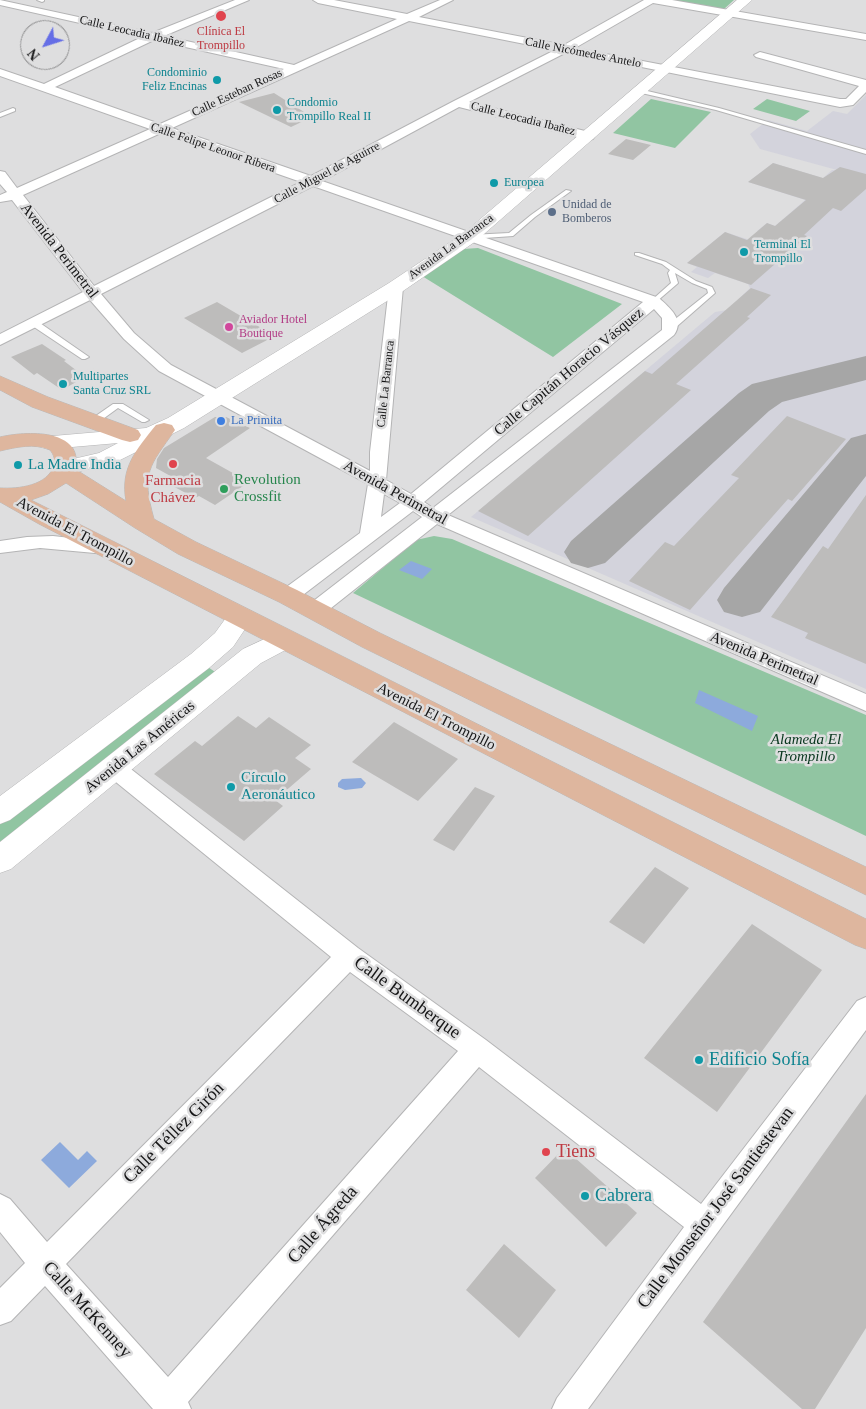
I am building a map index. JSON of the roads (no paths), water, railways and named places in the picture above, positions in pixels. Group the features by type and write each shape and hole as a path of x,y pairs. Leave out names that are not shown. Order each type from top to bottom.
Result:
{"main road":[{"path":"0,382 40,402 93,422 148,430 144,457 134,477 134,494 142,523"},
{"path":"0,382 27,410 46,441"},
{"path":"0,425 10,442 46,441 58,446 64,453 66,460 64,469 58,477 41,489 24,494 3,496"},
{"path":"64,469 142,523 187,548 288,596 314,611 866,882"},
{"name":"Avenida El Trompillo","path":"3,496 866,935"}],"street":[{"path":"8,16 42,0"},
{"path":"46,87 153,36 244,0"},
{"name":"Calle Nicómedes Antelo","path":"318,0 840,103 847,103 866,85"},
{"name":"Calle Esteban Rosas","path":"7,197 448,0"},
{"path":"653,0 866,37"},
{"name":"Calle Miguel de Aguirre","path":"0,340 310,182 564,49 653,0"},
{"name":"Avenida La Barranca","path":"64,469 106,458 148,430 217,397 396,287 470,236 589,136 745,0"},
{"name":"Calle Leocadia Ibañez","path":"0,2 294,68"},
{"path":"70,25 77,19"},
{"path":"760,56 866,85"},
{"name":"Calle Felipe Leonor Ribera","path":"0,72 654,301"},
{"name":"Calle Leocadia Ibañez","path":"458,103 589,136"},
{"name":"Avenida Perimetral","path":"0,175 7,197 129,336 165,368 377,482 434,516 866,703"},
{"name":"Calle La Barranca","path":"369,535 377,482 396,287"},
{"name":"Calle Capitán Horacio Vásquez","path":"288,596 412,502 654,301 671,318 672,326 669,332 314,611"},
{"name":"Avenida La Barranca","path":"46,441 148,430"},
{"path":"0,547 34,541 62,542 106,548"},
{"name":"Avenida Las Américas","path":"0,812 200,661 224,640 240,617"},
{"name":"Avenida Las Américas","path":"0,860 252,656 284,639"},
{"path":"200,661 208,658 223,662 227,667 224,679"},
{"name":"Calle Bumberque","path":"114,768 349,956 477,1050 704,1224"},
{"name":"Calle Téllez Girón","path":"0,1310 349,956"},
{"name":"Calle Monseñor José Santiestevan","path":"568,1409 866,1009"},
{"name":"Calle Ágreda","path":"172,1405 477,1050"},
{"name":"Calle McKenney","path":"0,1209 45,1263 172,1405"}],"lane":[{"path":"639,91 717,109 866,152"},
{"path":"0,115 13,110"},
{"path":"470,236 511,235 533,216 568,191"},
{"path":"637,254 664,264 694,282 710,288 712,294 672,326"},
{"path":"654,301 674,283 671,273 674,270"},
{"path":"34,323 85,357"}],"water":[{"path":"411,561 432,569 422,579 399,570"},
{"path":"699,690 758,716 752,731 695,703"},
{"path":"361,778 366,783 362,788 345,790 338,787 338,783 342,779"},
{"path":"60,1142 78,1160 87,1151 97,1161 69,1188 41,1160"}],"place":[{"name":"Clínica El Trompillo","path":"221,16"},
{"name":"Condominio Feliz Encinas","path":"217,80"},
{"name":"Condomio Trompillo Real II","path":"277,110"},
{"name":"Europea","path":"494,183"},
{"name":"Unidad de Bomberos","path":"552,212"},
{"name":"Terminal El Trompillo","path":"744,252"},
{"name":"Aviador Hotel Boutique","path":"229,327"},
{"name":"Multipartes Santa Cruz SRL","path":"63,384"},
{"name":"La Primita","path":"221,421"},
{"name":"Farmacia Chávez","path":"173,464"},
{"name":"La Madre India","path":"18,465"},
{"name":"Revolution Crossfit","path":"224,489"},
{"name":"Círculo Aeronáutico","path":"231,787"},
{"name":"Edificio Sofía","path":"699,1060"},
{"name":"Tiens","path":"546,1152"},
{"name":"Cabrera","path":"585,1196"}],"park label":[{"name":"Alameda El Trompillo","path":"806,748"}]}
